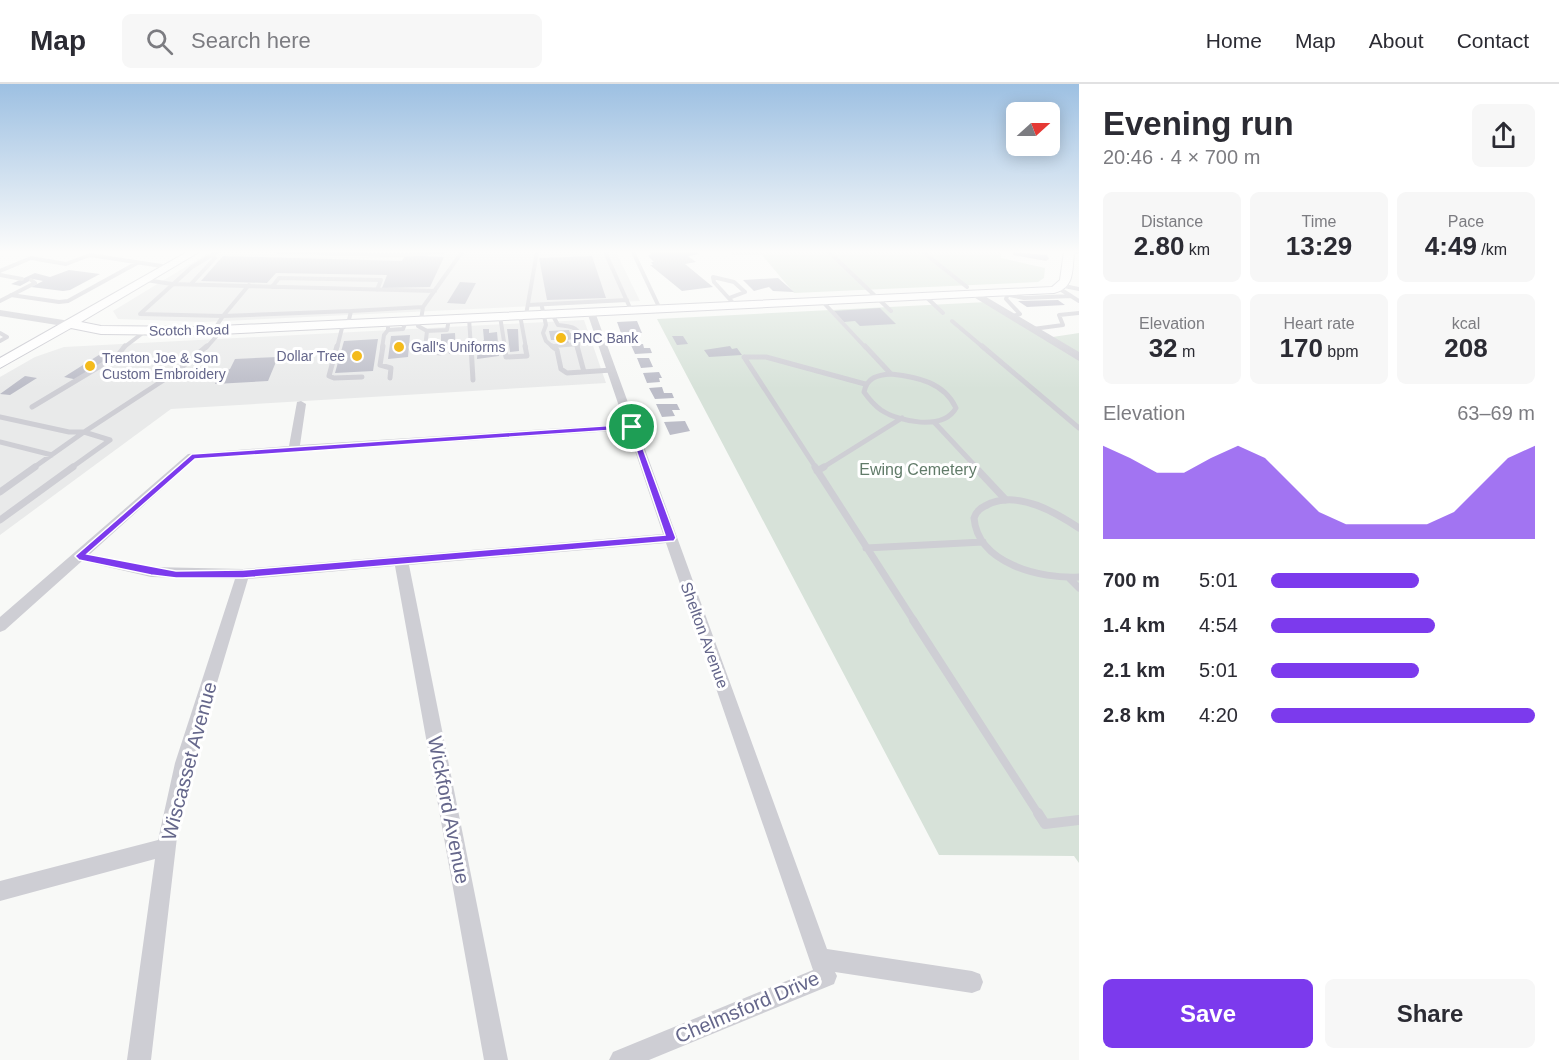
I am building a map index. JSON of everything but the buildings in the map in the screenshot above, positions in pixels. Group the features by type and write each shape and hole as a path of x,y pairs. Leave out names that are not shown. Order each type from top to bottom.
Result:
{"main road":[{"path":"0,364 116,298"},
{"name":"Scotch Road","path":"70,324 101,330 144,332 345,324 389,326 419,320 500,316 525,312 591,312 629,305 660,309 732,301 822,301 888,298"}],"street":[{"path":"984,298 1079,357"},
{"path":"0,312 70,324"},
{"name":"Shelton Avenue","path":"591,312 820,959"},
{"path":"294,450 301,404"},
{"path":"0,626 192,456 632,427"},
{"path":"79,556 151,572 243,574 671,538"},
{"name":"Wickford Avenue","path":"401,560 496,1060"},
{"name":"Wiscasset Avenue","path":"139,1060 166,847 184,763 243,574"},
{"path":"0,891 166,847"},
{"path":"820,959 972,982"},
{"name":"Chelmsford Drive","path":"621,1060 826,976 820,959"}],"lane":[{"path":"35,298 68,301 74,298"},
{"path":"158,298 140,314 223,316 351,311 419,320"},
{"path":"0,492 212,344 223,316 238,298"},
{"path":"431,298 419,320 425,351 440,353"},
{"path":"500,316 506,357 527,356 525,312 528,298"},
{"path":"525,312 629,305 626,298"},
{"path":"655,298 660,309"},
{"path":"729,298 732,301 737,298"},
{"path":"877,298 891,311"},
{"path":"927,298 943,312"},
{"path":"1005,298 1020,314 1013,316"},
{"path":"822,301 891,374"},
{"path":"351,311 329,376 334,378 362,377"},
{"path":"546,312 546,325 543,333 546,341 554,346 579,344"},
{"path":"546,312 558,325 579,330 581,336 576,349 584,372"},
{"path":"1033,329 1063,325 1059,315 1079,313"},
{"path":"469,318 473,380"},
{"path":"952,321 1079,428"},
{"path":"389,326 384,335 380,365 391,368 390,378"},
{"path":"32,406 117,356 119,351 144,332"},
{"path":"0,333 7,337 0,341"},
{"path":"554,346 561,369 567,373 612,370"},
{"path":"865,384 766,357 744,357 1045,824 1079,820"},
{"path":"891,374 921,379 946,392 956,408 952,415 934,422 902,418 888,413 868,399 864,392 865,384 880,375 891,374"},
{"path":"0,417 69,432 84,432 110,440 0,520"},
{"path":"817,471 902,418"},
{"path":"934,422 1006,501"},
{"path":"0,442 52,455"},
{"path":"1079,528 1045,508 1006,501 990,502 979,508 974,517 975,529 983,542 1004,559 1032,572 1070,579 1079,577"},
{"path":"866,548 983,542"},
{"path":"1070,579 1079,588"}],"shaded area":[{"path":"135,298 638,298 640,301 203,322 118,319 113,311"},
{"path":"584,320 606,383 171,409 0,535 0,377 35,357 64,347"}],"green space":[{"name":"Ewing Cemetery","path":"987,302 1046,338 1079,333 1079,863 1074,856 939,855 657,319"}],"place":[{"name":"PNC Bank","path":"561,338"},
{"name":"Gall's Uniforms","path":"399,347"},
{"name":"Dollar Tree","path":"357,356"},
{"name":"Trenton Joe & Son Custom Embroidery","path":"90,366"}],"route":[{"path":"632,427 671,538 243,574 203,575 151,572 79,556 192,456 632,427"}]}
